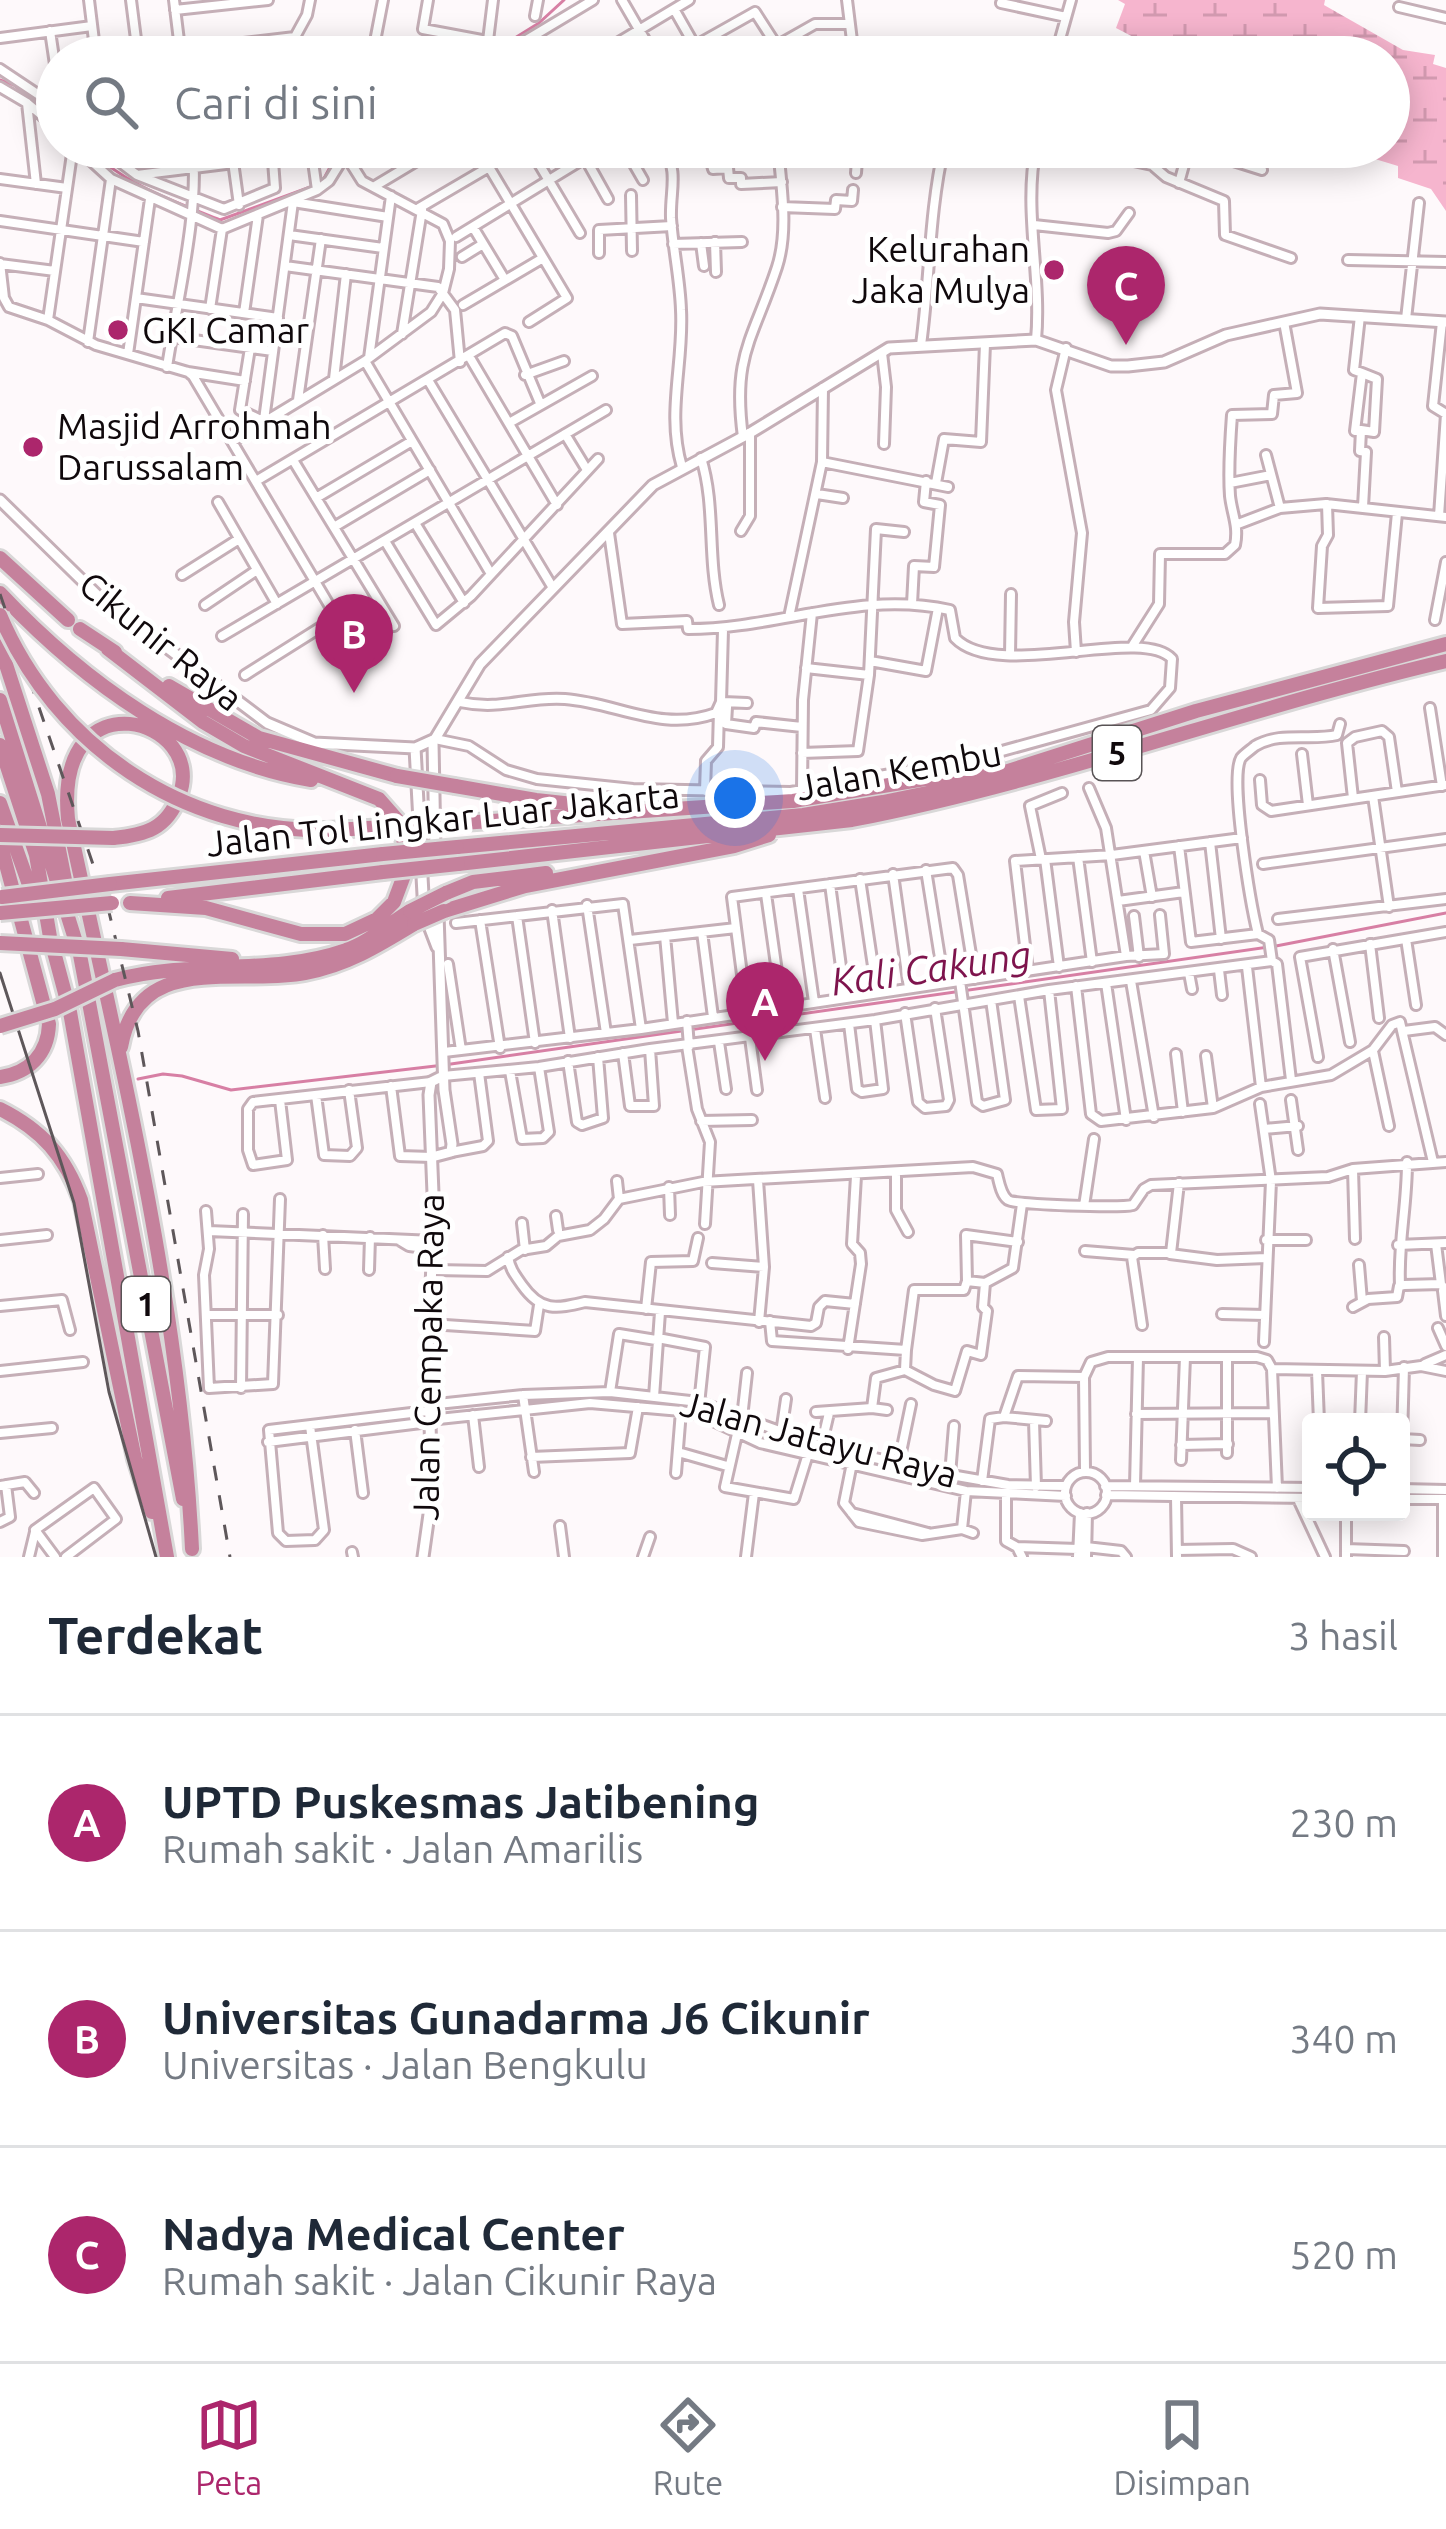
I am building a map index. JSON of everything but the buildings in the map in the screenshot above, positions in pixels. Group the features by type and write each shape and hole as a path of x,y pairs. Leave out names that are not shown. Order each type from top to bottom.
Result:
{"highway":[{"path":"0,558 74,624 203,722 244,746 379,799 401,824 403,878 394,902 377,919 345,934 301,934 206,908 130,903"},
{"path":"0,592 42,638 143,712 206,748 291,777 324,782 323,778"},
{"path":"0,614 34,683 108,759 156,789 263,825 326,830 656,813 793,801 1048,760"},
{"name":"Jalan Tol Lingkar Luar Jakarta","path":"1,897 383,854 803,815 961,786 1178,716 1446,644"},
{"path":"108,649 245,732 291,749 397,776 536,800 656,813"},
{"path":"2,651 48,794 72,923"},
{"name":"Jalan Tol Lingkar Luar Jakarta","path":"0,913 130,903 852,820 980,793 1354,682 1446,662"},
{"name":"1","path":"0,700 72,923 193,1553"},
{"path":"0,1077 19,1073 37,1059 49,1024 0,838 112,838 162,825 182,788 182,759 154,731 130,723 95,730 68,767 65,788 68,819 120,1060 170,1311 188,1462 193,1553"},
{"name":"1","path":"0,745 36,855 92,1121 167,1557"},
{"path":"0,803 50,937"},
{"path":"0,1026 155,969 272,964 350,949 412,918 523,886 734,846 785,829"},
{"path":"120,1060 129,1017 157,987 189,979 319,970 355,960 441,894 490,879 622,866"},
{"path":"0,943 272,964"},
{"path":"0,1109 37,1130 70,1170 81,1200 135,1459 167,1557"}],"street":[{"path":"89,0 93,36"},
{"path":"131,0 136,36"},
{"path":"178,36 175,5 268,0"},
{"path":"295,36 310,0"},
{"path":"376,36 383,0"},
{"path":"428,0 423,29 445,36"},
{"path":"488,36 493,0"},
{"path":"535,16 538,0"},
{"path":"571,13 573,0"},
{"path":"532,36 593,0"},
{"path":"622,0 643,36"},
{"path":"629,36 689,0"},
{"path":"847,0 850,36"},
{"path":"1061,36 1071,0"},
{"path":"1001,3 1066,17"},
{"path":"1399,7 1446,18"},
{"path":"674,9 689,36"},
{"path":"713,36 755,12 771,36"},
{"path":"794,36 815,24 848,24"},
{"path":"0,38 92,26"},
{"path":"50,31 51,36"},
{"path":"0,69 36,93"},
{"path":"0,87 36,110"},
{"path":"28,103 36,184"},
{"path":"48,320 71,168"},
{"path":"99,168 150,199 224,209 275,188 274,168"},
{"path":"128,168 222,229"},
{"path":"137,175 195,168 167,367"},
{"path":"234,168 239,206"},
{"path":"314,168 317,186"},
{"path":"222,229 293,202 329,181 337,168"},
{"path":"232,441 367,360 431,312 443,293 450,241 443,224 362,181 356,168"},
{"path":"374,187 405,168"},
{"path":"420,210 487,168"},
{"path":"490,168 567,298 529,322"},
{"path":"541,168 580,233"},
{"path":"456,237 567,168"},
{"path":"591,168 608,199"},
{"path":"636,168 643,180"},
{"path":"674,168 673,244 682,311 675,436 682,467"},
{"path":"713,168 728,169 729,178 741,178 742,184 782,182"},
{"path":"741,531 750,516 739,369 778,264 780,168"},
{"path":"856,168 856,173"},
{"path":"921,345 939,168"},
{"path":"1032,168 1039,303 1036,340"},
{"path":"1156,168 1224,201 1226,235 1291,258"},
{"path":"1179,183 1183,168"},
{"path":"1256,168 1262,170"},
{"path":"0,179 67,188"},
{"path":"88,342 111,179"},
{"path":"782,207 835,209 836,200 852,201 853,190"},
{"path":"631,195 632,251"},
{"path":"391,196 367,360 491,574"},
{"path":"128,354 150,199"},
{"path":"293,202 388,217"},
{"path":"263,421 293,202"},
{"path":"1406,319 1419,203"},
{"path":"401,336 420,210"},
{"path":"1034,225 1108,233 1116,231 1129,213"},
{"path":"244,313 258,215"},
{"path":"0,220 144,242"},
{"path":"598,253 598,230 672,226"},
{"path":"473,227 505,280"},
{"path":"211,308 222,229"},
{"path":"289,235 383,248"},
{"path":"298,401 321,239"},
{"path":"715,242 716,272"},
{"path":"673,244 742,242"},
{"path":"701,243 704,266"},
{"path":"462,257 483,244"},
{"path":"463,305 543,258"},
{"path":"1348,260 1446,262"},
{"path":"55,271 0,263 9,307 48,320 88,342 167,367 245,381"},
{"path":"285,266 437,287 455,310 460,362"},
{"path":"334,379 346,274"},
{"path":"136,298 278,318"},
{"path":"440,952 422,898 415,748 434,741 480,664 652,485 882,353 898,345 1036,340 1111,366 1148,365 1172,360 1226,335 1320,314 1444,322 1433,406 1446,414 1442,517 1327,504 1280,508 1238,524"},
{"path":"1360,316 1354,370 1362,373 1377,379 1373,432 1355,430 1362,373"},
{"path":"609,533 622,624 687,621 688,629 723,630 872,603 912,604 950,610 955,638 963,646 1010,655 1132,646 1156,615 1160,554 1231,552 1238,524 1230,483 1232,415 1272,414 1274,395 1297,393 1284,322"},
{"path":"256,482 508,332 540,404"},
{"path":"172,337 273,351"},
{"path":"912,604 914,566 934,568 940,505 924,502 944,439 981,442 985,344"},
{"path":"250,348 241,410 263,421"},
{"path":"1066,348 1056,390 1082,533 1076,652"},
{"path":"882,353 884,444"},
{"path":"470,356 557,505"},
{"path":"525,376 564,361"},
{"path":"188,372 354,647"},
{"path":"509,423 592,376"},
{"path":"428,380 554,588"},
{"path":"789,617 822,462 823,386"},
{"path":"222,636 606,410"},
{"path":"1361,430 1360,451 1366,452 1363,507"},
{"path":"565,434 586,470"},
{"path":"316,497 412,441"},
{"path":"1266,455 1280,508"},
{"path":"701,456 710,501 718,605"},
{"path":"386,541 436,625 464,603 598,459"},
{"path":"292,460 394,626"},
{"path":"822,462 948,487"},
{"path":"334,527 430,470"},
{"path":"1230,483 1271,475"},
{"path":"817,494 843,498"},
{"name":"Cikunir Raya","path":"0,500 97,595 252,714 305,741 415,748"},
{"path":"218,502 278,604"},
{"path":"1327,504 1328,535 1322,546 1318,608 1388,606 1397,513"},
{"path":"415,523 464,603"},
{"path":"802,753 858,751 869,675 876,529 904,532"},
{"path":"182,575 239,539"},
{"path":"1436,620 1446,562"},
{"path":"205,605 257,570"},
{"path":"1010,655 1011,594"},
{"path":"870,661 926,670 938,608"},
{"path":"802,790 812,613"},
{"path":"245,675 337,617"},
{"path":"705,791 706,761 718,747 723,630"},
{"name":"Jalan Kembu","path":"434,741 469,746 506,770 537,779 705,791 802,790 974,759 1151,710 1170,688 1172,659 1158,650 1132,646"},
{"path":"806,668 869,675"},
{"path":"460,702 498,707 568,699 670,722 706,717 720,706 747,703"},
{"path":"720,706 727,707 726,724 802,727"},
{"path":"1260,780 1262,805 1271,811 1444,785 1430,708"},
{"path":"1258,934 1242,838 1237,773 1241,759 1274,739 1337,735 1340,724"},
{"path":"1353,798 1346,746 1355,736 1382,731 1389,737 1397,792"},
{"path":"434,741 451,1152"},
{"path":"1302,754 1308,805"},
{"path":"1089,788 1106,828 1118,901 1134,956"},
{"path":"1060,967 1030,806 1062,794"},
{"path":"1373,795 1391,906"},
{"path":"1028,971 1015,861 1112,855 1242,838"},
{"path":"1263,865 1446,839"},
{"path":"1210,842 1221,939"},
{"path":"1179,846 1189,939 1258,934 1269,940 1291,1080"},
{"path":"1144,851 1152,896"},
{"path":"1078,857 1092,962"},
{"path":"747,1013 731,898 948,868 958,875 975,979"},
{"path":"926,870 944,983"},
{"path":"893,874 909,988"},
{"path":"860,879 877,993"},
{"path":"830,884 845,998"},
{"path":"798,889 814,1002"},
{"path":"1118,901 1184,892"},
{"path":"422,898 441,894"},
{"path":"766,894 782,1007"},
{"path":"1278,919 1446,899"},
{"path":"456,923 623,904 641,1029"},
{"path":"587,905 606,1033"},
{"path":"552,910 570,1038"},
{"path":"444,1065 479,1073 538,1067 650,1048 688,1036 712,1018 1165,952 1160,915"},
{"path":"517,916 535,1043"},
{"path":"1134,916 1134,956"},
{"path":"481,920 500,1048"},
{"path":"629,940 736,928"},
{"path":"702,932 712,1018"},
{"path":"1318,1057 1299,960 1305,954 1445,933 1446,946"},
{"path":"665,937 674,1024 688,1036 719,1042 1076,986 1247,967 1271,959"},
{"path":"1406,939 1416,1005"},
{"path":"1370,944 1379,1018"},
{"path":"1333,950 1350,1042"},
{"path":"448,964 461,1050"},
{"path":"1247,967 1261,1087"},
{"path":"1219,970 1222,994"},
{"path":"1190,973 1192,989"},
{"path":"1106,982 1126,1120"},
{"path":"1131,982 1154,1118"},
{"path":"961,984 977,1102 982,1106 1005,1100 991,1000"},
{"path":"1076,986 1091,1114 1096,1119 1154,1118 1213,1108 1261,1087 1331,1075 1373,1050 1392,1025 1400,1022 1433,1162"},
{"path":"1019,996 1038,1112 1064,1108 1049,990"},
{"path":"905,1013 921,1106 946,1106 935,1011"},
{"path":"849,1024 857,1088 862,1092 885,1088 875,1021"},
{"path":"280,1100 288,1158 284,1163 259,1166 251,1162 248,1109 253,1102 431,1082 461,1050 674,1024"},
{"path":"1404,1030 1436,1027 1446,1035"},
{"path":"815,1029 824,1098"},
{"path":"688,1036 701,1121 710,1142 705,1223"},
{"path":"750,1038 757,1090"},
{"path":"719,1042 726,1089"},
{"path":"623,1053 628,1103 634,1108 655,1104 650,1048"},
{"path":"1373,1050 1389,1126"},
{"path":"1176,1054 1184,1112"},
{"path":"1206,1056 1213,1108"},
{"path":"568,1061 577,1122 582,1125 603,1118 598,1057"},
{"path":"510,1071 522,1139 543,1138 549,1132 538,1067"},
{"path":"392,1086 400,1156 432,1157 488,1141 479,1073"},
{"name":"Jalan Cempaka Raya","path":"423,1557 432,1493 428,1414 435,1270 430,1246 431,1082"},
{"path":"316,1095 325,1155 350,1156 357,1148 350,1090"},
{"path":"1291,1100 1298,1150"},
{"path":"1260,1104 1270,1181 1264,1342"},
{"path":"701,1121 752,1120"},
{"path":"1264,1129 1298,1126"},
{"path":"1084,1206 1094,1139"},
{"path":"435,1270 487,1271 508,1257 546,1246 558,1236 590,1230 619,1199 665,1184 896,1174 936,1166 986,1168 997,1174 1005,1198 1022,1204 1128,1208 1147,1186 1328,1177 1407,1162 1446,1162"},
{"path":"1359,1265 1357,1304 1397,1297 1407,1162"},
{"path":"1353,1169 1355,1239"},
{"path":"0,1178 38,1174"},
{"path":"896,1174 896,1210 908,1232"},
{"path":"848,1349 861,1264 860,1253 852,1244 856,1176"},
{"path":"758,1180 765,1322 772,1341 906,1350"},
{"path":"617,1181 619,1199"},
{"path":"1170,1254 1180,1183"},
{"path":"665,1184 670,1215"},
{"path":"206,1211 209,1388 241,1388 275,1382 280,1199"},
{"path":"967,1281 985,1283 1012,1268 1022,1204"},
{"path":"241,1388 243,1214"},
{"path":"556,1216 558,1230"},
{"path":"522,1222 525,1250"},
{"path":"208,1232 370,1237 430,1246"},
{"path":"0,1240 47,1234"},
{"path":"323,1235 325,1269"},
{"path":"905,1370 914,1290 964,1290 966,1235 1018,1242"},
{"path":"369,1270 370,1237"},
{"path":"646,1309 650,1264 693,1261 698,1238"},
{"path":"1266,1240 1306,1240"},
{"path":"1398,1245 1441,1243 1441,1325 1446,1351 1421,1366"},
{"path":"1085,1251 1216,1260 1266,1258"},
{"path":"1133,1255 1142,1325"},
{"path":"508,1257 512,1272 539,1305 567,1308 585,1302 811,1326 826,1301 855,1304"},
{"path":"712,1263 764,1267"},
{"path":"872,1408 878,1374 905,1370 956,1391 967,1351 981,1355 985,1283"},
{"path":"1400,1286 1443,1289"},
{"path":"0,1306 62,1300 70,1330"},
{"path":"430,1324 535,1331 539,1305"},
{"path":"654,1397 660,1312"},
{"path":"1222,1314 1265,1315"},
{"path":"206,1315 278,1315"},
{"path":"610,1392 619,1334 705,1347 698,1414"},
{"path":"1384,1337 1385,1371"},
{"path":"1181,1460 1185,1357"},
{"path":"1181,1445 1228,1449 1227,1357"},
{"path":"1135,1486 1138,1358"},
{"path":"1085,1471 1084,1377 1086,1368 1097,1360 1257,1358 1267,1360 1272,1369 1277,1488"},
{"path":"0,1371 83,1362"},
{"path":"1272,1369 1385,1371 1421,1366 1446,1371"},
{"path":"1402,1413 1404,1367"},
{"path":"1317,1371 1319,1413"},
{"path":"1360,1413 1362,1371"},
{"path":"742,1418 747,1373"},
{"path":"982,1481 986,1426 999,1417 1018,1376 1084,1377"},
{"name":"Jalan Jatayu Raya","path":"428,1414 523,1395 610,1392 699,1402 816,1452 1066,1491"},
{"path":"523,1395 534,1472"},
{"path":"781,1434 786,1399"},
{"name":"Jalan Jatayu Raya","path":"428,1414 473,1415 590,1403 681,1411 698,1414 737,1434 966,1491 1006,1495 1066,1491"},
{"path":"899,1462 911,1404"},
{"path":"531,1456 630,1453 638,1407"},
{"path":"737,1434 725,1487 790,1500 797,1496 829,1413 836,1408 887,1410"},
{"path":"676,1473 681,1411"},
{"path":"816,1412 829,1413"},
{"path":"1136,1414 1274,1412"},
{"path":"311,1430 324,1530 316,1540 280,1539 269,1430 311,1430 355,1430 428,1414"},
{"path":"311,1430 428,1414"},
{"path":"473,1415 479,1467"},
{"path":"999,1417 1046,1420"},
{"path":"1034,1421 1036,1487"},
{"path":"949,1487 954,1426"},
{"path":"0,1433 52,1428"},
{"path":"355,1430 363,1492"},
{"path":"1410,1439 1420,1440"},
{"path":"678,1452 728,1466"},
{"path":"852,1462 844,1503 859,1522 922,1535 957,1533 962,1529 966,1491"},
{"path":"1082,1552 1083,1513 1066,1491 1074,1476 1085,1471 1098,1476 1106,1490 1100,1508 1083,1513"},
{"path":"0,1522 10,1517 3,1485 25,1482 34,1493"},
{"path":"1106,1490 1135,1486 1302,1488"},
{"path":"28,1557 35,1530 94,1488 116,1519 66,1557"},
{"path":"1106,1490 1176,1497 1302,1498"},
{"path":"746,1557 754,1493"},
{"path":"1410,1494 1441,1495 1444,1550"},
{"path":"1006,1495 1006,1541 1019,1552 1121,1551 1126,1557"},
{"path":"1176,1497 1177,1554 1233,1549 1251,1557"},
{"path":"1298,1498 1324,1557"},
{"path":"1346,1521 1346,1553 1404,1551"},
{"path":"560,1526 564,1557"},
{"path":"962,1529 973,1533"},
{"path":"35,1530 51,1556"},
{"path":"643,1557 650,1537"}],"green space":[{"path":"1118,0 1325,0 1324,5 1378,36 1131,36 1116,28 1125,4"},
{"path":"1410,51 1435,55 1433,64 1446,68 1446,211 1431,189 1398,178 1398,168 1410,168"}],"waterway":[{"path":"518,36 564,0"},
{"path":"0,80 36,102"},
{"path":"113,168 220,220 313,186"},
{"path":"322,182 330,168"},
{"name":"Kali Cakung","path":"138,1079 182,1076 231,1090 444,1065 1276,946 1446,913"}],"tram line":[{"path":"0,973 74,1203 109,1392 156,1557"}],"railway":[{"path":"0,594 108,908 138,1031 230,1557"}],"place":[{"name":"Kelurahan Jaka Mulya","path":"1054,270"},
{"name":"GKI Camar","path":"118,330"},
{"name":"Nadya Medical Center","path":"1126,345"},
{"name":"Masjid Arrohmah Darussalam","path":"33,447"},
{"name":"Universitas Gunadarma J6 Cikunir","path":"354,693"},
{"name":"UPTD Puskesmas Jatibening","path":"765,1061"}]}
